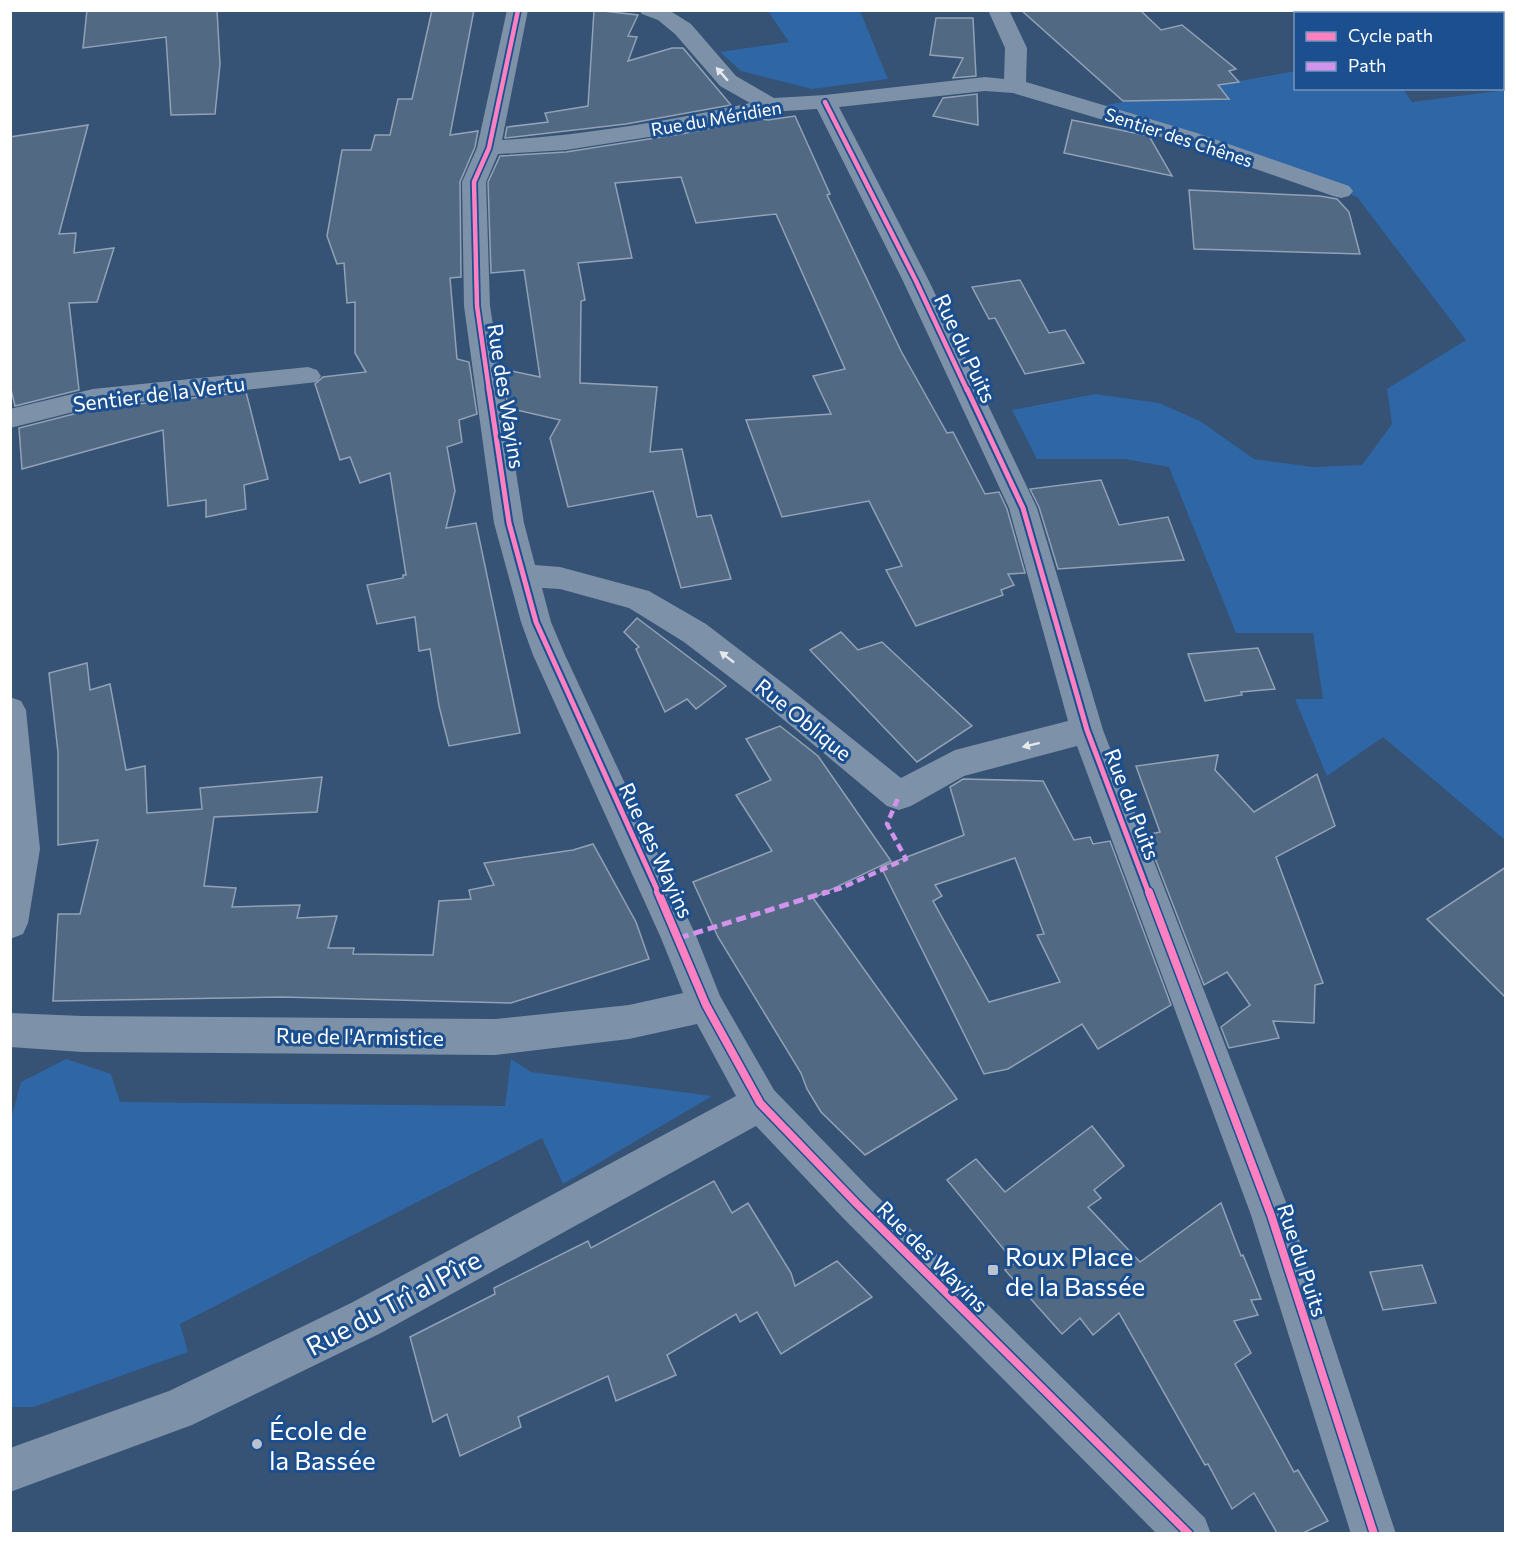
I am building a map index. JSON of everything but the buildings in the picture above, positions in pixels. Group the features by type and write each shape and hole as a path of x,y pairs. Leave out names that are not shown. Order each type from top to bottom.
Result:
{"street":[{"name":"Rue des Wayins","path":"518,10 489,148 474,182 477,306 509,523 536,622 549,655 679,938 706,1005 760,1103 857,1204 1189,1533"},
{"path":"649,10 665,16 683,29 728,81 770,105"},
{"path":"998,10 1016,48 1015,86"},
{"name":"Rue du Méridien","path":"489,148 566,143 687,124 770,105 825,102 964,84 1015,86"},
{"name":"Sentier des Chênes","path":"1015,86 1190,138 1341,191"},
{"name":"Rue du Puits","path":"825,102 916,281 1023,508 1087,730 1271,1215 1374,1533"},
{"name":"Sentier de la Vertu","path":"10,419 93,398 308,376"},
{"name":"Rue Oblique","path":"523,575 560,578 638,599 695,633 777,696 899,796 955,764 1087,730"},
{"path":"10,710 23,849 10,923"},
{"name":"Rue de l'Armistice","path":"10,1030 82,1034 495,1037 629,1022 706,1005"},
{"name":"Rue du Trî al Pîre","path":"10,1470 187,1405 366,1318 760,1103"}],"shaded area":[{"path":"768,11 860,11 888,79 812,89 741,71 720,52 789,42"},
{"path":"1294,71 1294,90 1404,90 1412,102 1505,90 1505,840 1383,737 1327,776 1295,699 1323,699 1313,633 1236,633 1169,467 1125,459 1037,459 1012,410 1095,394 1159,403 1200,421 1254,459 1313,467 1362,465 1392,424 1387,389 1466,340 1357,197 1106,105"},
{"path":"66,1059 111,1074 120,1102 505,1106 511,1059 531,1072 712,1096 563,1184 542,1138 180,1324 188,1352 33,1407 11,1407 11,1119 21,1082"}],"marked path":[{"path":"679,938 841,888 906,859 887,824 899,796"}],"cycle path":[{"path":"518,10 489,148 474,182 477,306 509,523 536,622 549,655 679,938 706,1005 760,1103 857,1204 1189,1534"},
{"path":"825,102 916,281 1023,508 1087,730 1271,1215 1374,1534"}],"place":[{"name":"Roux Place de la Bassée","path":"993,1270"},
{"name":"École de la Bassée","path":"257,1444"}]}
